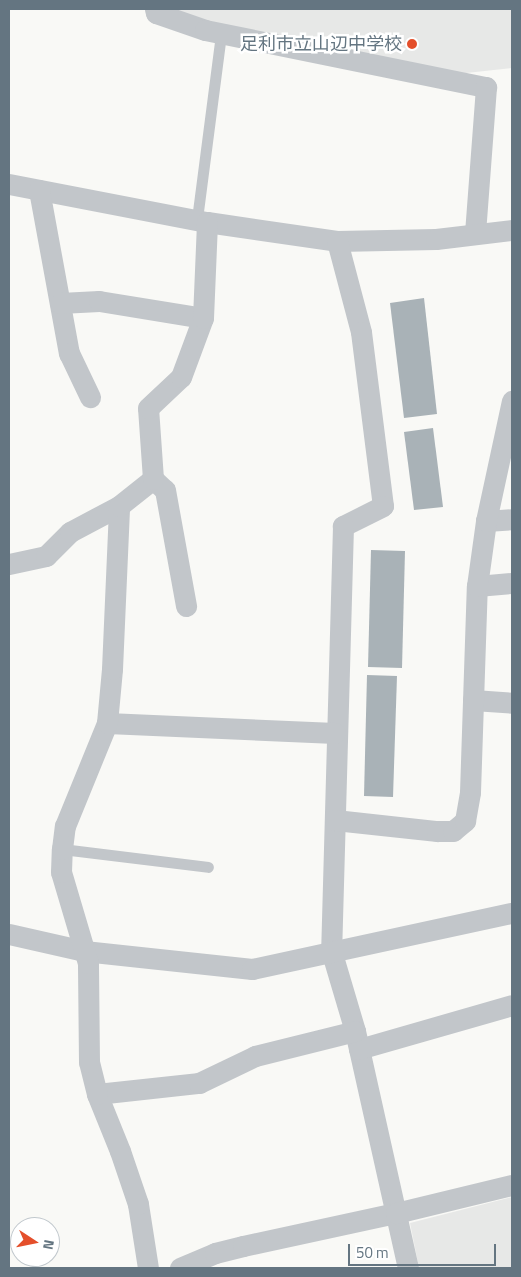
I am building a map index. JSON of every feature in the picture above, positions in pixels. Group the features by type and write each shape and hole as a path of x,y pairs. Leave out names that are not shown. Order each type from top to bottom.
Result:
{"street":[{"path":"155,9 156,13 205,30 486,87 475,234"},
{"path":"9,184 202,220 337,241 436,239 512,230"},
{"path":"39,190 69,353 90,397"},
{"path":"186,606 165,490 153,479 148,408 181,377 202,318 202,220"},
{"path":"337,241 361,332 383,506 343,526 331,950 357,1040 408,1268"},
{"path":"60,303 99,301 202,318"},
{"path":"335,820 453,831 460,827 468,814 477,586 486,521 510,430 512,401"},
{"path":"9,564 46,556 70,532 119,506 153,479"},
{"path":"119,506 112,669 107,723 66,826 61,872 88,963 89,1062 97,1094 120,1151 138,1204 148,1268"},
{"path":"486,521 512,519"},
{"path":"477,586 512,583"},
{"path":"473,700 512,703"},
{"path":"107,723 336,733"},
{"path":"9,934 84,951 252,969 331,950 512,913"},
{"path":"97,1094 199,1083 255,1056 357,1040 512,1005"},
{"path":"180,1268 215,1253 512,1185"}],"lane":[{"path":"202,220 221,33"},
{"path":"62,849 208,868"}],"shaded area":[{"name":"足利市立山辺中学校","path":"161,9 512,9 512,68 457,74 194,20"},
{"path":"512,1197 512,1268 419,1268 410,1223"}],"building":[{"path":"424,298 437,414 404,418 390,303"},
{"path":"433,428 443,507 414,510 404,432"},
{"path":"371,550 405,551 402,668 368,667"},
{"path":"367,675 397,676 393,797 364,796"}],"place":[{"name":"足利市立山辺中学校","path":"412,44"}]}
